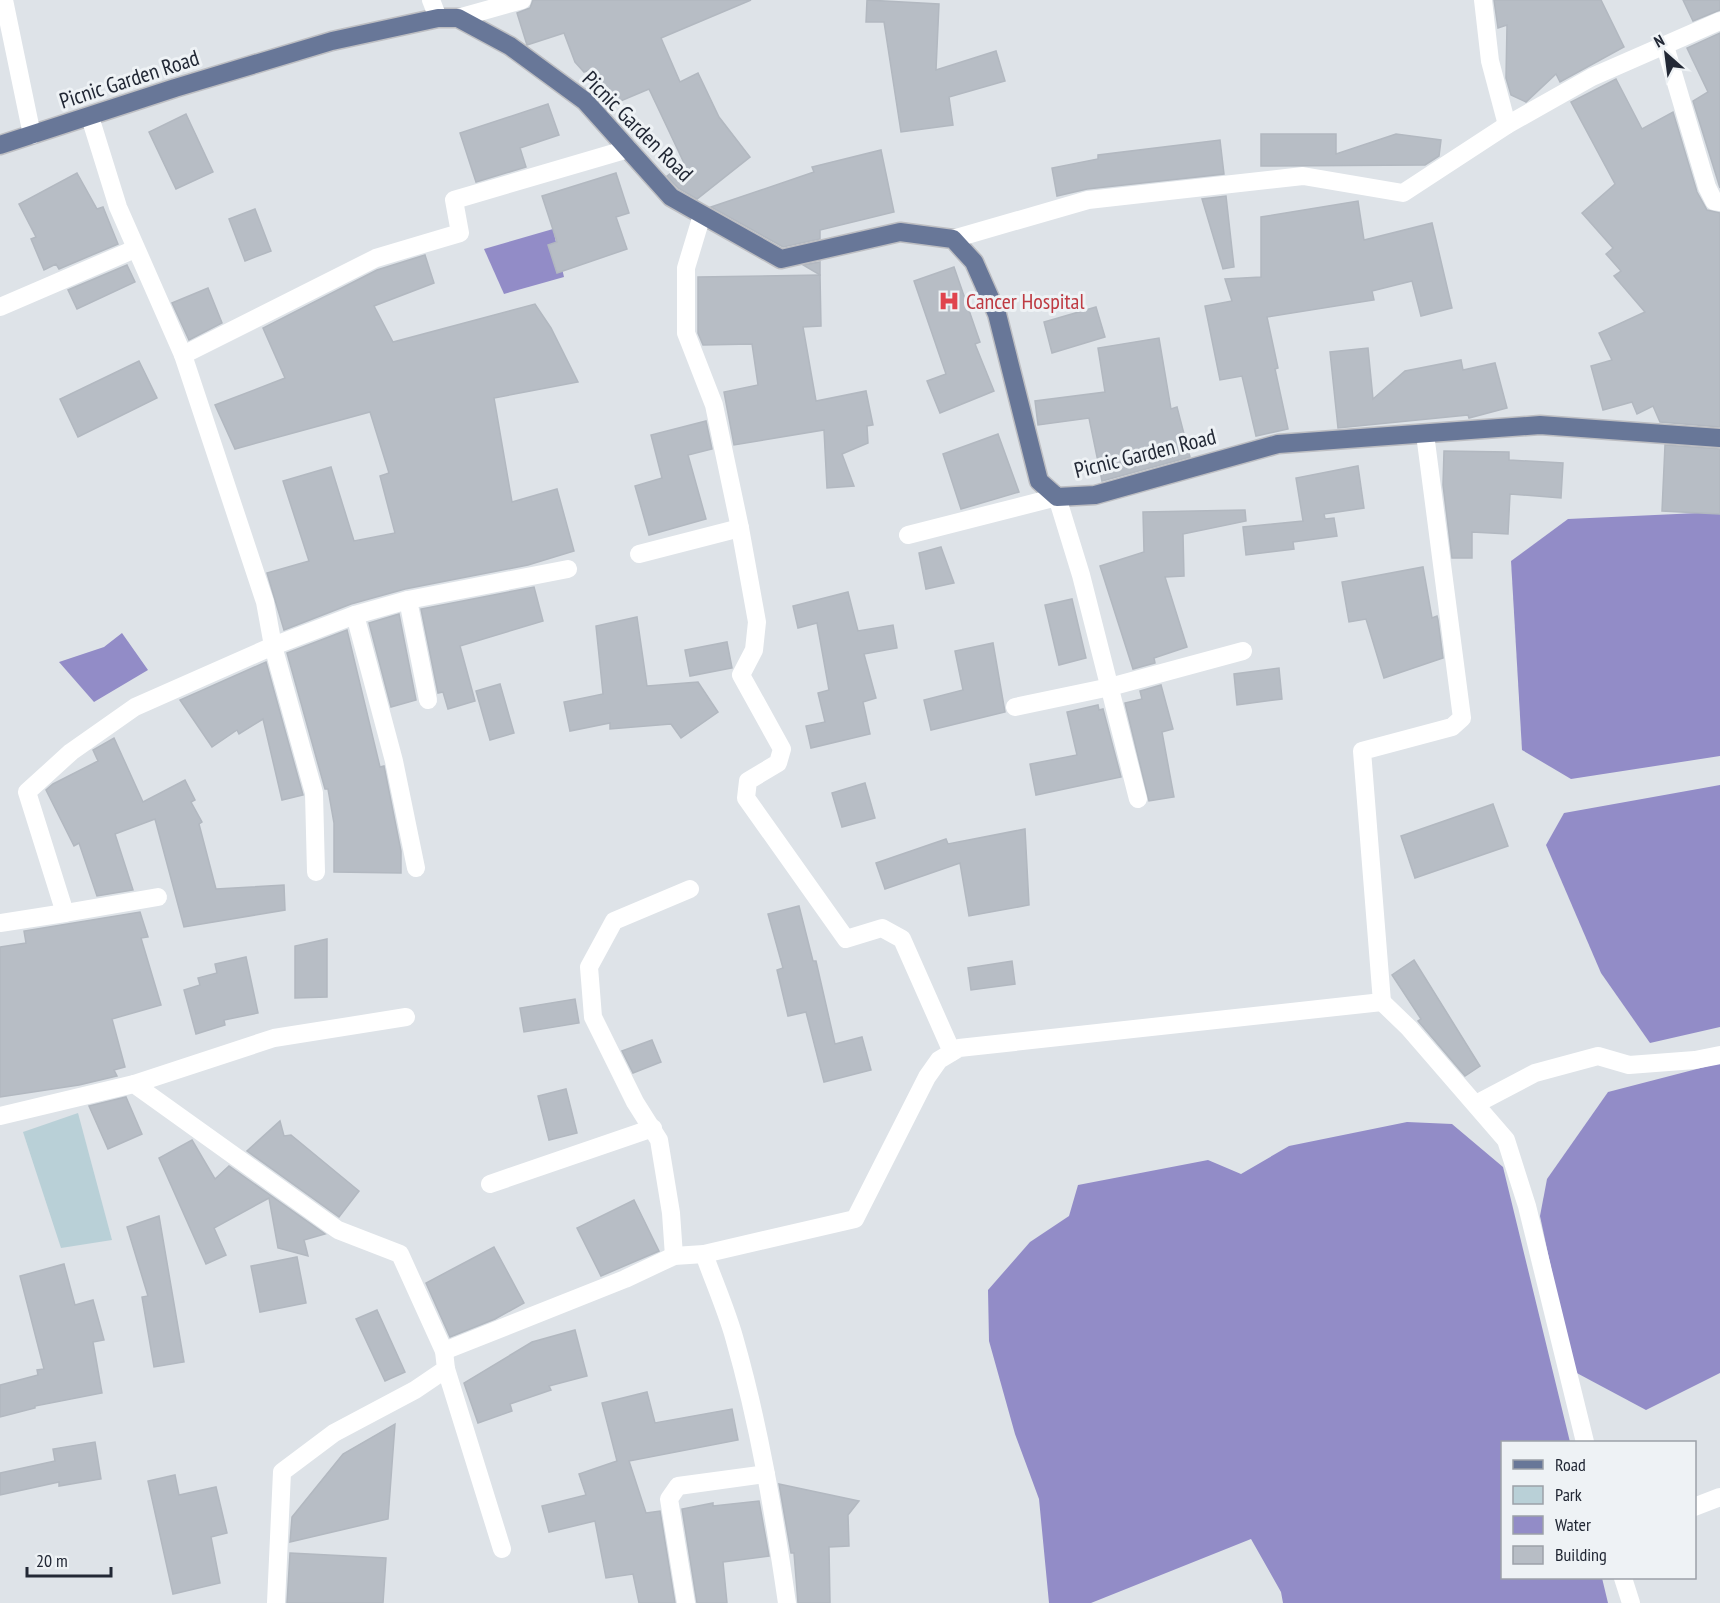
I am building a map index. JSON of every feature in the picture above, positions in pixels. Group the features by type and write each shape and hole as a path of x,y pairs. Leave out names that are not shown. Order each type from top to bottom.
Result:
{"main road":[{"name":"Picnic Garden Road","path":"0,145 175,88 332,41 438,18 458,18 510,46 585,101 671,197 782,259 900,232 953,239 974,262 997,314 1039,481 1057,497 1095,495 1278,444 1540,425 1720,438"}],"street":[{"path":"4,0 32,135"},
{"path":"431,0 438,18"},
{"path":"458,18 522,0"},
{"path":"1483,0 1490,61 1507,125"},
{"path":"953,239 1088,200 1303,176 1403,193 1507,125 1592,77 1720,21"},
{"path":"1665,46 1707,187 1714,201 1720,202"},
{"path":"90,117 118,207 183,354 265,602 273,646 314,793 316,872"},
{"path":"183,354 376,258 460,233 454,200 628,149"},
{"path":"702,215 686,268 686,333 714,405 757,622 754,650 741,675 782,749 778,763 748,781 746,798 846,939 882,928 902,939 952,1052"},
{"path":"0,307 135,249"},
{"path":"1425,434 1462,718 1452,727 1362,751 1382,1002 1506,1140 1527,1206 1585,1441"},
{"path":"908,535 1057,497 1110,687 1138,799"},
{"path":"639,554 740,528"},
{"path":"65,913 27,792 71,752 135,707 273,646 355,615 408,600 568,569"},
{"path":"408,600 428,700"},
{"path":"355,615 394,761 416,868"},
{"path":"1015,707 1110,687 1243,651"},
{"path":"674,1256 671,1213 659,1140 635,1102 593,1017 589,967 614,921 690,889"},
{"path":"0,923 158,897"},
{"path":"276,1603 282,1472 334,1433 415,1390 445,1360 674,1256 704,1254 855,1219 927,1077 939,1060 959,1048 1382,1002"},
{"path":"0,1116 134,1084 274,1038 406,1017"},
{"path":"1476,1104 1534,1073 1598,1056 1629,1065 1720,1055"},
{"path":"134,1084 338,1230 400,1254 445,1360 502,1549"},
{"path":"490,1184 653,1128"},
{"path":"704,1254 734,1336 766,1474 787,1603"},
{"path":"687,1603 669,1499 678,1486 690,1482 766,1474"},
{"path":"1696,1507 1720,1497"},
{"path":"1623,1579 1631,1603"}],"green space":[{"path":"78,1113 112,1240 61,1248 23,1132"}],"water":[{"path":"553,229 564,277 504,294 484,249"},
{"path":"1720,512 1720,756 1571,779 1522,750 1511,561 1568,519"},
{"path":"122,633 148,670 94,702 59,662 104,647"},
{"path":"1720,785 1720,1027 1650,1043 1601,973 1546,845 1564,813"},
{"path":"1720,1063 1720,1373 1646,1410 1573,1371 1540,1216 1547,1179 1608,1092"},
{"path":"1407,1122 1452,1124 1503,1167 1570,1441 1501,1441 1501,1579 1602,1579 1608,1603 1283,1603 1281,1592 1251,1539 1091,1603 1049,1603 1039,1499 1015,1434 989,1341 988,1290 1030,1242 1069,1216 1078,1185 1208,1160 1241,1174 1289,1146"}],"building":[{"path":"533,0 751,0 661,38 680,82 698,73 719,117 750,157 697,199 678,188 667,176 684,163 649,89 611,105 595,68 584,72 575,62 564,33 527,45 517,13 530,8"},
{"path":"867,0 939,4 936,70 996,51 1005,81 949,97 953,125 901,132 884,22 866,22"},
{"path":"1494,0 1601,0 1624,47 1560,82 1556,74 1526,102 1511,95 1506,78 1507,25 1498,28"},
{"path":"1683,0 1720,0 1720,10 1693,21"},
{"path":"1720,33 1720,188 1693,101 1708,92 1687,48"},
{"path":"1616,79 1642,129 1673,112 1697,192 1707,210 1720,213 1720,427 1660,422 1653,406 1637,414 1632,402 1603,410 1591,366 1612,360 1599,333 1645,312 1614,276 1621,271 1606,254 1613,248 1582,213 1615,184 1571,102"},
{"path":"548,104 559,135 520,148 526,167 476,182 460,133"},
{"path":"186,114 213,172 176,189 149,132"},
{"path":"1261,134 1336,134 1336,154 1396,134 1441,140 1439,156 1425,165 1261,166"},
{"path":"1220,140 1224,174 1087,189 1057,196 1052,168 1098,159 1098,155"},
{"path":"881,150 894,212 820,230 820,239 783,247 711,207 814,172 812,167"},
{"path":"77,173 97,209 103,207 118,244 59,269 56,264 44,270 31,239 36,237 19,204"},
{"path":"616,173 629,213 616,217 627,249 557,273 548,245 557,242 542,196"},
{"path":"1226,196 1234,267 1223,269 1202,199"},
{"path":"1358,201 1364,240 1432,223 1452,308 1421,316 1412,281 1372,291 1374,300 1267,317 1288,429 1256,436 1242,376 1220,380 1205,306 1232,301 1225,279 1261,277 1261,217"},
{"path":"255,209 271,251 245,261 229,219"},
{"path":"425,255 434,283 374,306 393,342 535,304 551,328 578,382 494,398 512,502 557,489 574,551 528,565 405,589 351,604 284,630 267,573 309,561 283,481 331,467 354,541 395,533 380,476 389,473 370,412 235,449 215,405 285,378 263,328 377,270"},
{"path":"820,262 820,275 803,265"},
{"path":"127,265 135,282 77,309 68,290"},
{"path":"954,267 980,342 975,344 994,391 940,413 927,381 946,374 914,281"},
{"path":"820,275 821,326 803,327 816,401 866,391 873,425 867,426 868,443 842,454 854,486 827,488 824,430 734,445 724,392 758,385 752,344 703,345 698,333 698,277"},
{"path":"208,288 222,323 189,340 172,303"},
{"path":"1096,307 1105,337 1052,353 1044,322"},
{"path":"1159,338 1171,409 1177,407 1190,457 1102,481 1089,418 1038,425 1035,401 1105,392 1098,348"},
{"path":"1368,348 1373,399 1405,371 1461,360 1463,370 1495,363 1507,408 1469,418 1468,415 1338,428 1330,352"},
{"path":"139,361 157,398 78,437 60,399"},
{"path":"706,421 712,449 688,455 706,519 649,535 635,486 662,478 651,435"},
{"path":"998,434 1019,492 961,509 943,454"},
{"path":"1665,445 1720,449 1720,514 1662,511"},
{"path":"1444,451 1509,452 1509,460 1563,463 1561,498 1510,494 1508,534 1472,532 1472,558 1452,558 1443,485"},
{"path":"1358,466 1364,508 1324,514 1325,519 1334,518 1337,536 1293,542 1294,549 1246,555 1243,527 1303,521 1296,478"},
{"path":"1245,510 1246,521 1183,534 1184,576 1165,577 1187,647 1154,658 1155,663 1133,669 1100,566 1144,552 1143,512"},
{"path":"941,547 954,583 926,589 919,553"},
{"path":"1423,567 1432,618 1437,616 1438,620 1443,658 1384,678 1366,619 1349,622 1342,582"},
{"path":"534,587 543,621 460,646 475,701 448,709 443,692 438,693 421,609"},
{"path":"848,592 858,631 893,625 897,648 864,654 876,698 863,702 870,734 811,748 806,726 825,722 818,693 829,690 817,623 798,628 793,606"},
{"path":"1072,599 1086,658 1059,665 1045,605"},
{"path":"399,614 416,700 391,707 369,623"},
{"path":"637,617 647,686 698,682 718,712 681,738 671,724 610,729 610,723 570,731 564,702 603,694 596,626"},
{"path":"347,630 380,767 384,766 401,851 401,873 334,872 334,823 328,789 325,789 287,653"},
{"path":"727,642 732,668 690,676 685,650"},
{"path":"993,643 1005,712 931,730 924,700 963,690 955,651"},
{"path":"266,662 303,795 282,800 263,719 239,734 237,730 212,747 180,700"},
{"path":"1279,668 1282,699 1237,705 1234,674"},
{"path":"500,684 514,733 490,740 476,691"},
{"path":"1161,685 1173,729 1162,732 1174,797 1149,801 1125,703 1142,699 1140,691"},
{"path":"1098,705 1099,710 1103,709 1121,777 1036,795 1030,764 1077,755 1067,712"},
{"path":"114,738 143,802 185,780 195,800 191,802 202,822 199,824 216,889 284,885 285,910 184,927 155,819 115,834 133,890 97,896 79,843 74,846 46,790 53,784 98,761 93,750"},
{"path":"865,783 875,818 842,827 832,793"},
{"path":"1493,804 1508,846 1415,878 1401,836"},
{"path":"1025,829 1029,905 969,916 960,863 885,889 876,863 946,839 948,844"},
{"path":"799,906 813,961 816,961 835,1044 862,1037 871,1070 824,1082 806,1012 788,1016 777,970 783,968 768,914"},
{"path":"140,912 148,937 141,938 161,1005 112,1019 125,1067 114,1070 117,1076 79,1085 0,1097 0,947 26,943 24,931"},
{"path":"327,939 327,997 295,998 295,946"},
{"path":"246,957 258,1013 224,1020 225,1025 196,1034 184,990 200,985 198,978 217,973 215,964"},
{"path":"1414,960 1480,1066 1465,1076 1418,1021 1421,1019 1392,975"},
{"path":"1012,961 1015,984 971,990 968,968"},
{"path":"575,999 579,1023 524,1032 520,1008"},
{"path":"652,1040 661,1062 633,1073 622,1051"},
{"path":"566,1089 577,1133 549,1140 538,1096"},
{"path":"126,1097 142,1134 108,1149 89,1106"},
{"path":"280,1121 284,1136 291,1135 359,1191 339,1217 247,1151"},
{"path":"192,1140 215,1179 229,1166 325,1234 304,1240 308,1256 278,1248 269,1198 214,1228 226,1255 206,1264 159,1158"},
{"path":"634,1200 659,1251 601,1276 577,1228"},
{"path":"159,1216 184,1362 154,1367 142,1297 148,1296 127,1227"},
{"path":"494,1247 524,1303 495,1319 450,1337 426,1283"},
{"path":"297,1257 306,1303 260,1312 251,1266"},
{"path":"64,1264 75,1305 93,1300 104,1340 93,1342 102,1393 35,1406 35,1408 0,1417 0,1385 38,1375 37,1370 44,1369 20,1276"},
{"path":"377,1310 405,1372 385,1381 356,1319"},
{"path":"575,1330 587,1376 549,1386 551,1390 510,1404 512,1411 478,1423 464,1383 532,1342"},
{"path":"647,1392 655,1423 732,1409 738,1440 629,1461 646,1513 660,1511 675,1603 639,1603 633,1574 606,1578 595,1521 549,1532 542,1506 586,1495 579,1474 617,1461 602,1403"},
{"path":"395,1424 388,1519 290,1542 292,1517 343,1454"},
{"path":"95,1442 101,1479 59,1486 59,1482 0,1495 0,1473 55,1461 53,1449"},
{"path":"175,1475 179,1495 216,1487 227,1533 211,1537 220,1583 173,1594 148,1481"},
{"path":"779,1484 859,1501 848,1515 849,1546 829,1547 830,1603 798,1603 794,1553 791,1553"},
{"path":"759,1501 769,1556 723,1562 727,1603 697,1603 682,1509 713,1503 713,1506"},
{"path":"290,1553 386,1558 383,1603 287,1603"}],"place":[{"name":"Cancer Hospital","path":"949,301"}]}
